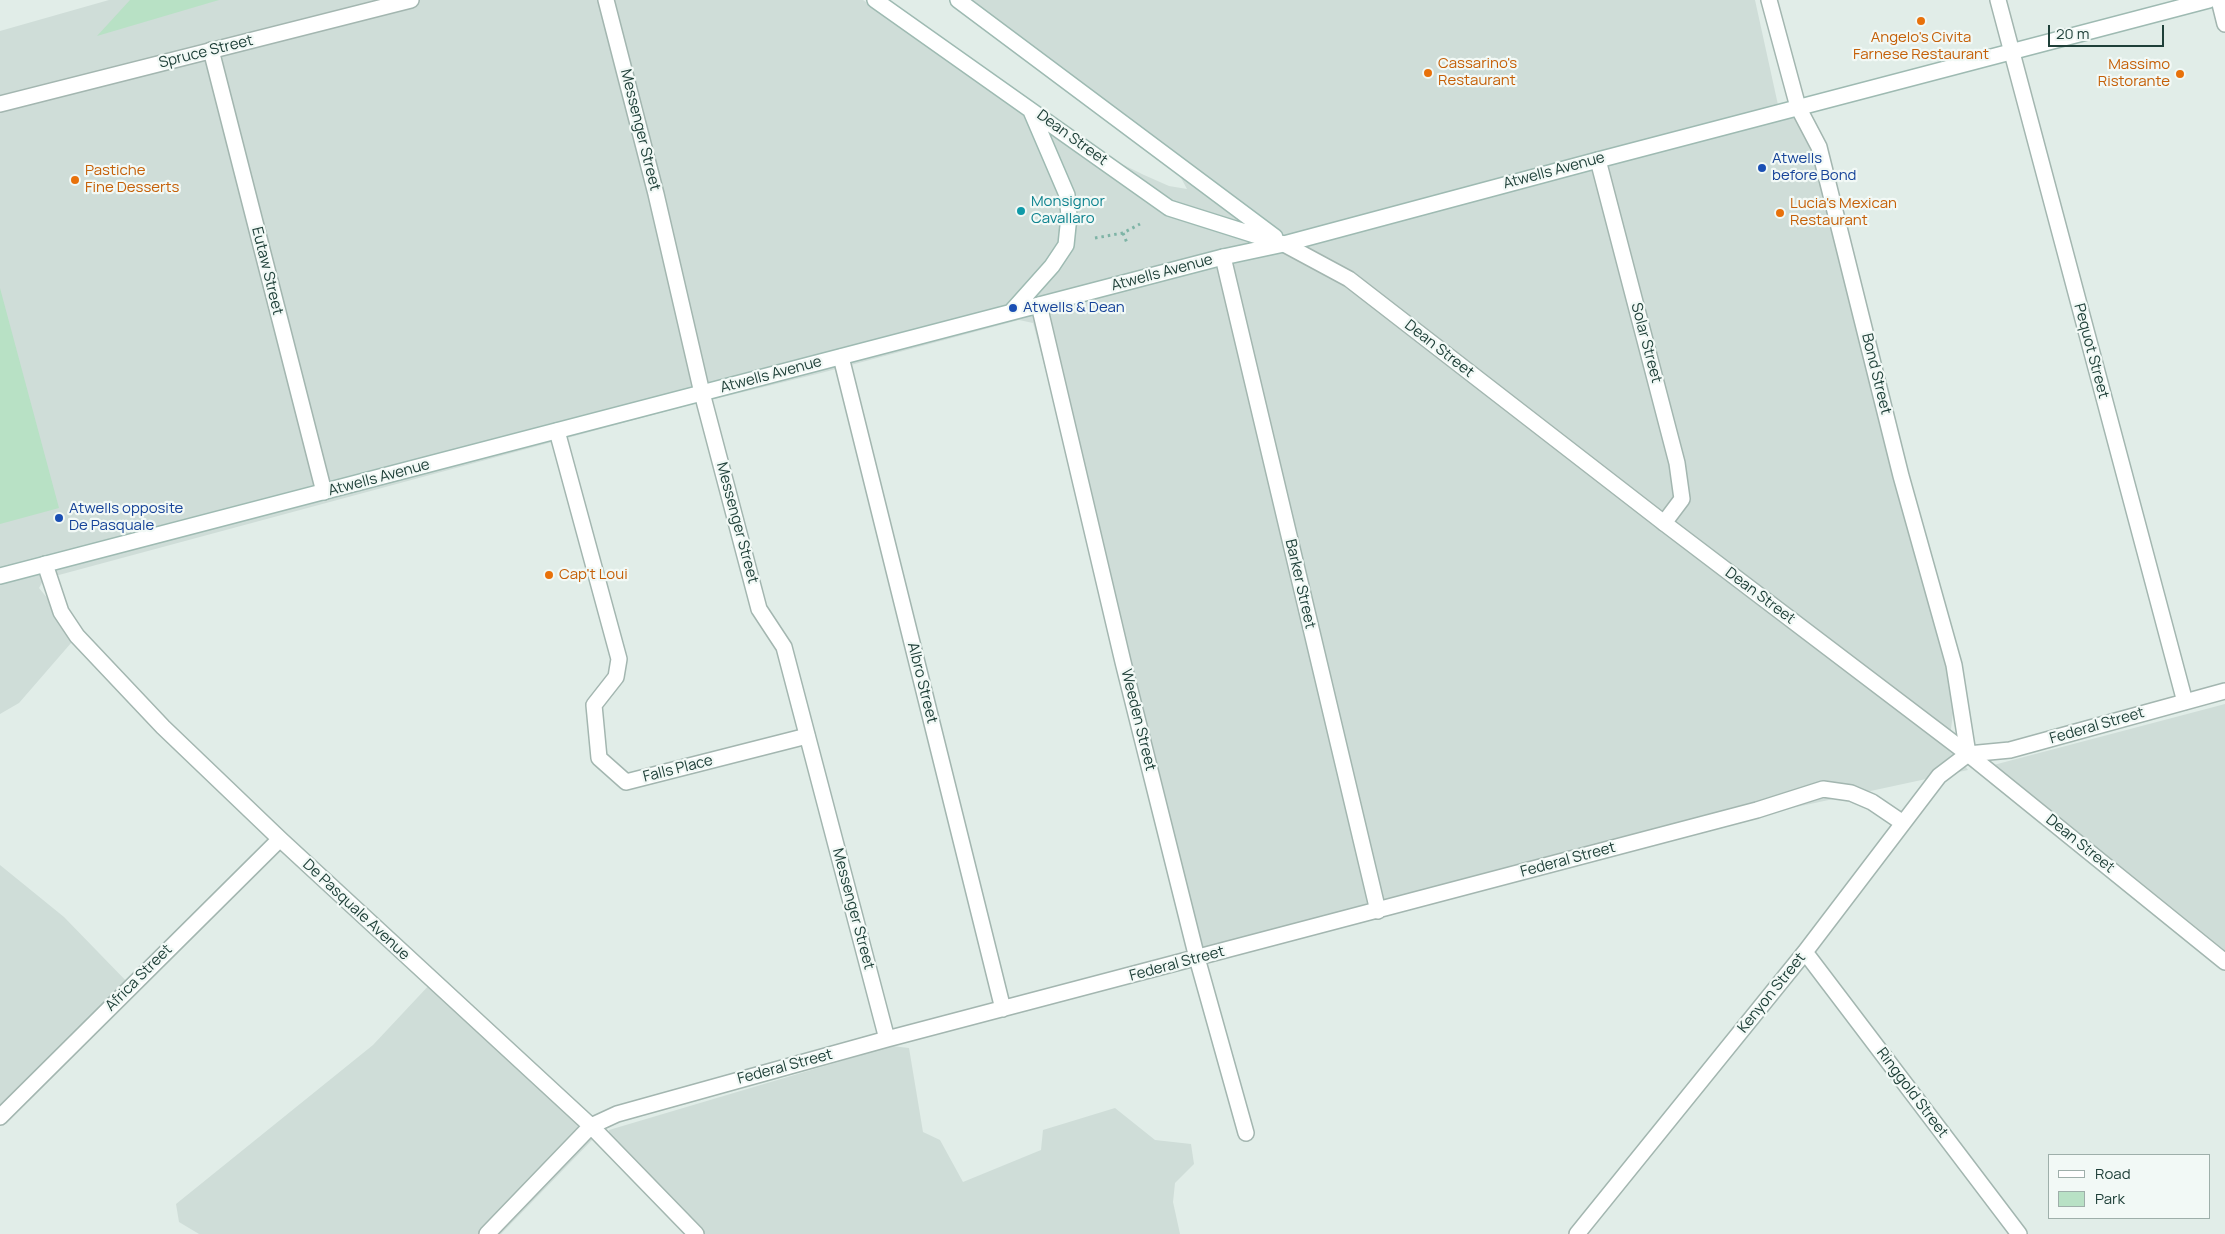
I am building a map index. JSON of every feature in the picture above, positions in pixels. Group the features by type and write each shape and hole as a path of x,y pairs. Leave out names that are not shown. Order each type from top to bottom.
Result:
{"street":[{"name":"Spruce Street","path":"0,104 411,0"},
{"name":"Messenger Street","path":"606,0 656,194 702,393 759,609 784,647 887,1039"},
{"name":"Dean Street","path":"875,0 1168,208 1284,244"},
{"name":"Dean Street","path":"958,0 1284,244 1349,280 1664,524 1968,754 2225,962"},
{"name":"Bond Street","path":"1769,0 1798,107 1819,147 1901,476 1954,665 1968,754"},
{"name":"Pequot Street","path":"1998,0 2185,702"},
{"name":"Atwells Avenue","path":"0,576 1223,257 1284,244 2208,0"},
{"path":"2219,0 2225,24"},
{"name":"Eutaw Street","path":"211,50 324,492"},
{"path":"1012,312 1052,266 1066,245 1069,216 1067,195 1031,109"},
{"name":"Solar Street","path":"1598,160 1677,463 1682,499 1664,524"},
{"name":"Barker Street","path":"1223,257 1378,911"},
{"name":"Weeden Street","path":"1039,305 1123,662 1198,958 1246,1132"},
{"name":"Albro Street","path":"841,357 1003,1009"},
{"name":"Falls Place","path":"557,431 620,659 616,677 594,706 599,758 626,782 807,736"},
{"name":"De Pasquale Avenue","path":"46,564 61,612 77,636 162,727 280,839 591,1126 696,1234"},
{"name":"Federal Street","path":"1968,754 2010,750 2225,691"},
{"name":"Kenyon Street","path":"1577,1234 1805,952 1939,776 1968,754"},
{"name":"Federal Street","path":"487,1234 591,1126 617,1114 887,1039 1747,813 1823,790 1851,793 1872,802 1903,823"},
{"name":"Africa Street","path":"0,1117 280,839"},
{"name":"Ringgold Street","path":"1805,952 2019,1234"}],"path":[{"path":"1087,239 1124,233 1140,224"},
{"path":"1124,233 1126,243"}],"shaded area":[{"path":"109,0 863,0 1035,121 1144,175 1169,186 1187,189 1180,176 1020,49 953,0 1755,0 1780,114 1809,122 1955,669 1954,706 1949,744 1968,770 1759,815 1413,909 1371,917 1300,939 1210,961 1201,956 1033,323 1019,320 821,373 686,406 44,579 39,588 78,635 19,703 0,714 0,31"},
{"path":"2225,704 2225,965 1991,784 1986,767"},
{"path":"0,865 64,917 132,987 0,1121"},
{"path":"432,982 594,1138 501,1234 199,1234 179,1222 176,1204 373,1045"},
{"path":"892,1046 909,1048 923,1132 940,1140 963,1182 1041,1150 1043,1130 1115,1108 1155,1140 1191,1144 1194,1164 1175,1183 1173,1202 1180,1234 701,1234 608,1141 609,1130"}],"green space":[{"path":"130,0 219,0 97,36"},
{"path":"0,288 59,508 0,524"}],"place":[{"name":"Angelo's Civita Farnese Restaurant","path":"1921,21"},
{"name":"Cassarino's Restaurant","path":"1428,73"},
{"name":"Massimo Ristorante","path":"2180,74"},
{"name":"Atwells before Bond","path":"1762,168"},
{"name":"Pastiche Fine Desserts","path":"75,180"},
{"name":"Monsignor Cavallaro","path":"1021,211"},
{"name":"Lucia's Mexican Restaurant","path":"1780,213"},
{"name":"Atwells & Dean","path":"1013,308"},
{"name":"Atwells opposite De Pasquale","path":"59,518"},
{"name":"Cap't Loui","path":"549,575"}]}
